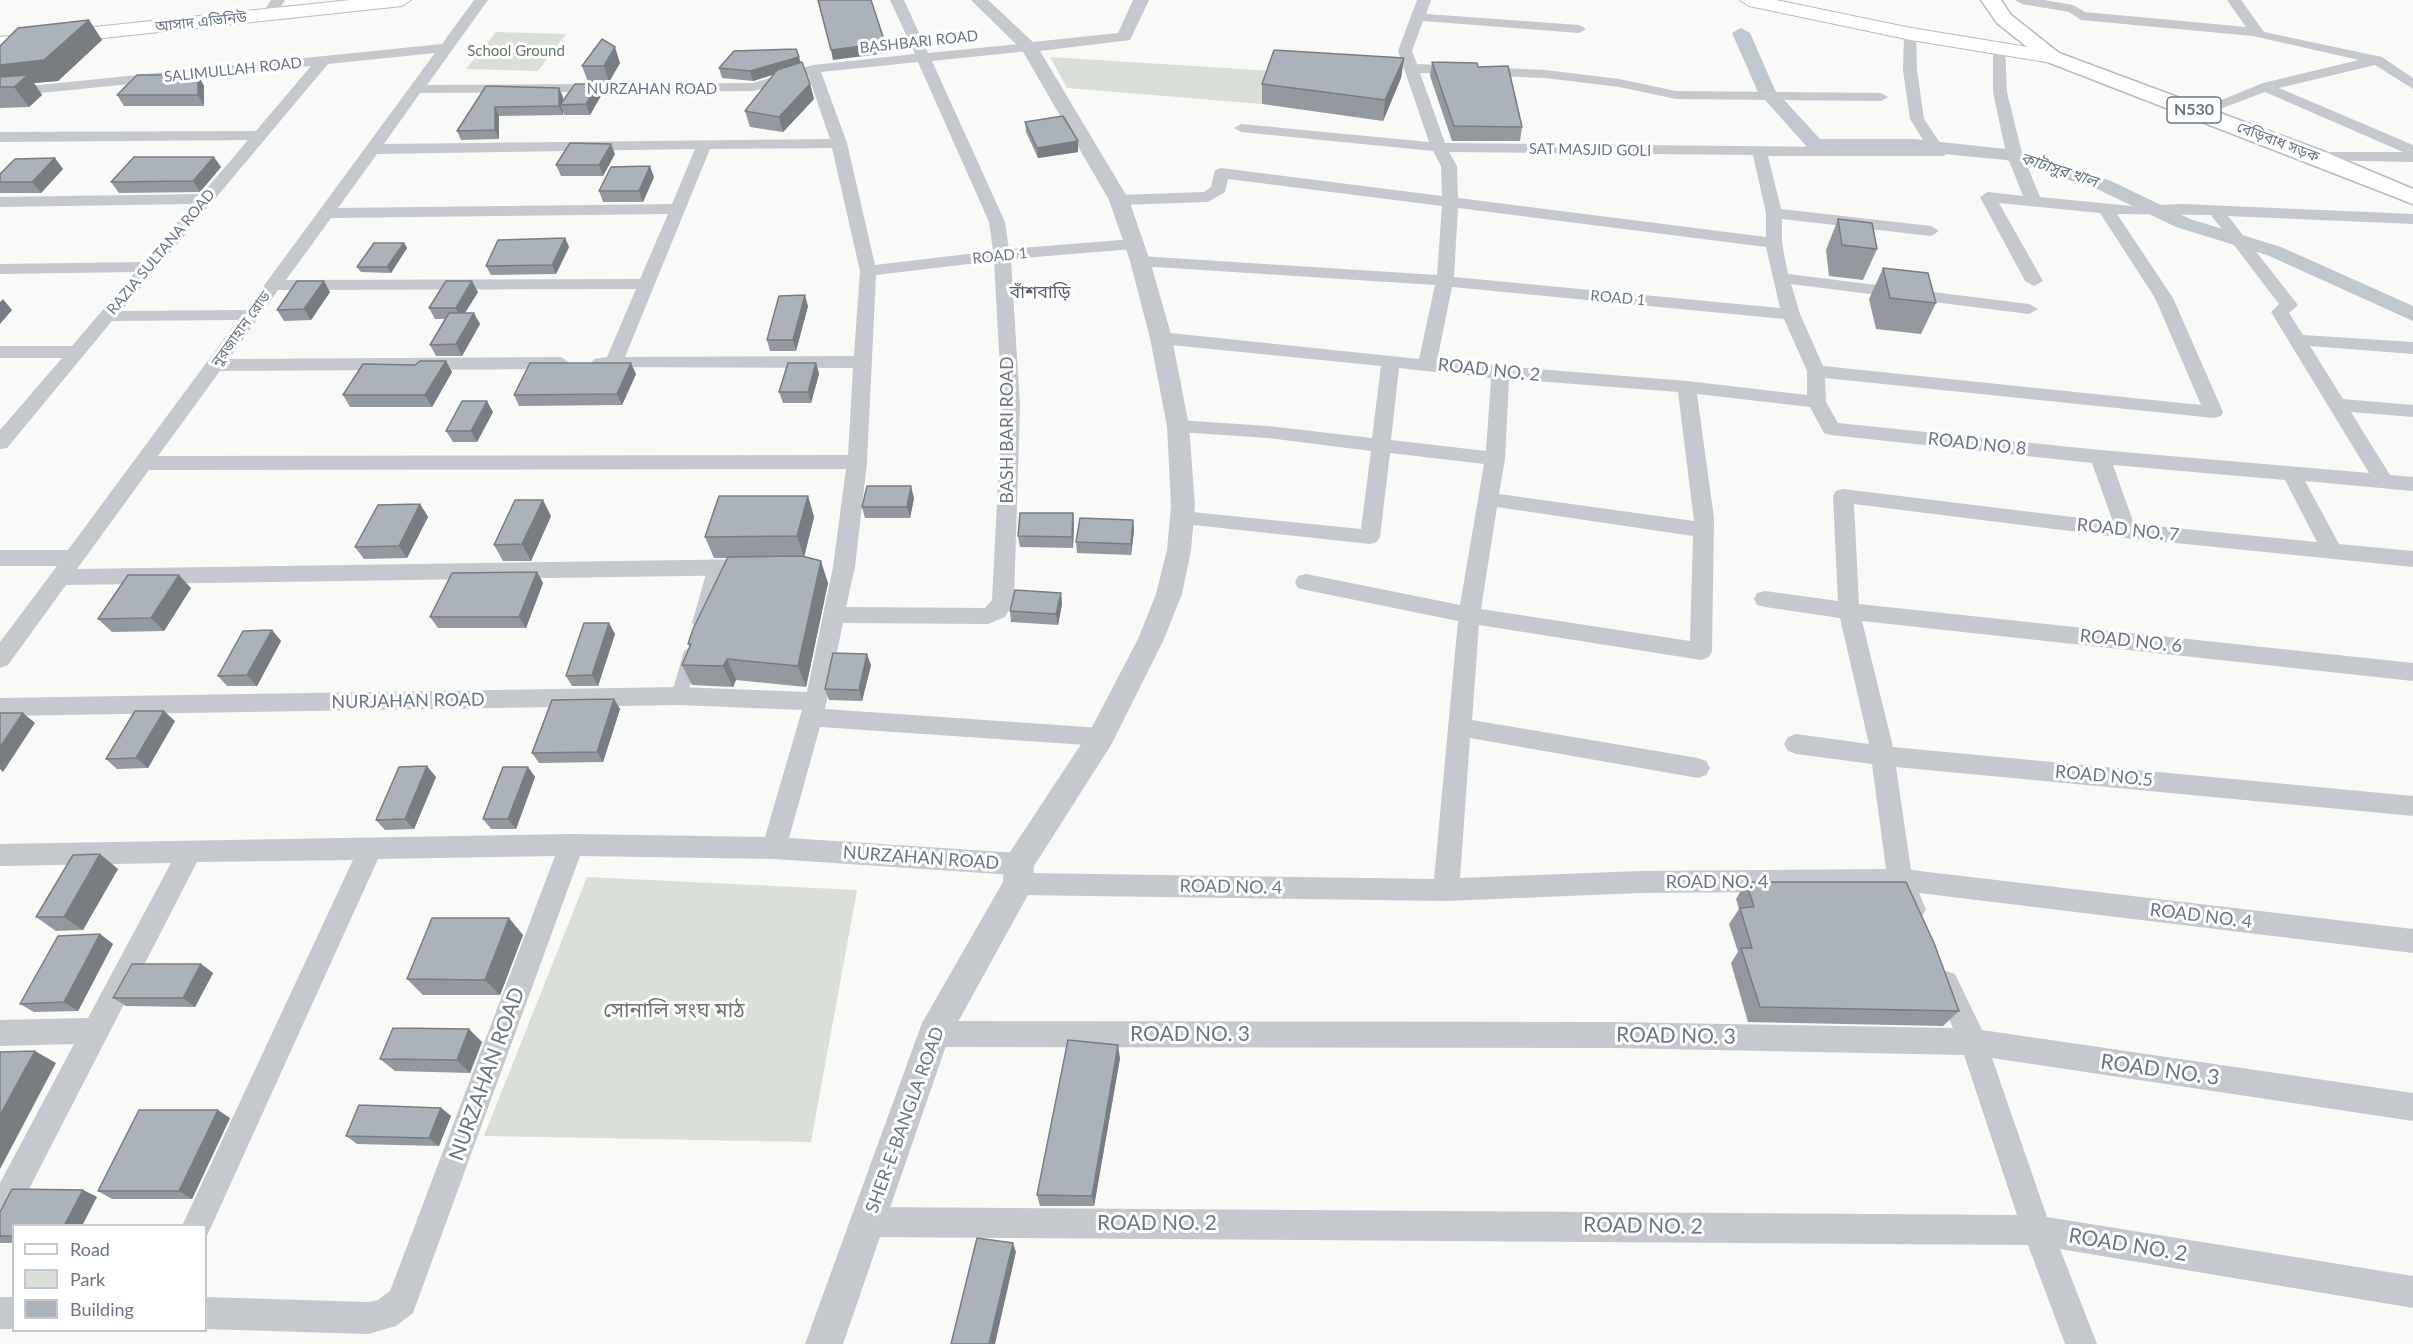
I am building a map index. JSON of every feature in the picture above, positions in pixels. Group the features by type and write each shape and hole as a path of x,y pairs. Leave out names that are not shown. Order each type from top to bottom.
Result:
{"highway":[{"name":"বেড়িবাধ সড়ক","path":"1991,0 2004,19 2052,57 2317,157 2413,197"}],"main road":[{"name":"আসাদ এভিনিউ","path":"0,34 15,39 339,0"},
{"name":"আসাদ এভিনিউ","path":"272,8 402,0"},
{"path":"1749,0 1911,34 2052,57"}],"street":[{"name":"নুরজাহান রোড","path":"0,659 481,0"},
{"name":"BASH BARI ROAD","path":"836,615 988,616 997,611 1003,600 1011,406 1002,255 997,222 897,0"},
{"name":"SHER-E-BANGLA ROAD","path":"824,1344 934,1034 1019,874 1101,737 1151,639 1169,594 1179,550 1182,518 1178,426 1161,338 1119,200 1029,46 980,0"},
{"path":"1029,46 1124,37 1141,0"},
{"path":"1424,0 1423,10 1417,18 1405,51 1413,68 1439,147 1449,166 1451,205 1444,281 1427,364"},
{"path":"2022,0 2073,9 2081,16 2256,32"},
{"path":"2234,0 2259,35 2413,67"},
{"path":"1417,18 1579,29"},
{"name":"SAT MASJID GOLI","path":"1241,128 1439,147 1632,152 1759,150 1850,154 1939,153 1917,119 1910,70 1911,34"},
{"path":"0,57 15,39"},
{"name":"BASHBARI ROAD","path":"813,69 1029,46"},
{"name":"SALIMULLAH ROAD","path":"0,93 446,48"},
{"path":"1998,48 2000,92 2014,153 2034,202"},
{"path":"2199,112 2265,87 2376,60 2413,85"},
{"name":"RAZIA SULTANA ROAD","path":"0,443 322,62"},
{"path":"1413,68 1545,74 1676,95 1881,97"},
{"path":"774,848 814,709 836,615 844,567 857,462 868,271 839,142 813,69"},
{"name":"NURZAHAN ROAD","path":"416,89 737,88 771,83 813,69"},
{"path":"2265,87 2413,151"},
{"path":"0,137 260,135"},
{"path":"372,149 704,146 839,142"},
{"path":"614,363 704,146"},
{"name":"ROAD NO 8","path":"1759,150 1774,213 1774,243 1780,278 1791,314 1816,371 1817,402 1831,429 2292,475 2413,483"},
{"path":"2317,157 2413,157"},
{"path":"1119,200 1208,197 1219,189 1221,174 1451,205 1774,243"},
{"path":"2034,280 1988,197 2131,211 2183,209 2413,219"},
{"path":"0,202 206,199"},
{"path":"1816,371 2214,412 2164,298 2105,208"},
{"path":"326,213 677,209"},
{"path":"2217,212 2289,305 2280,312 2384,481"},
{"path":"1774,213 1930,231"},
{"name":"ROAD 1","path":"868,271 1002,255 1136,252 1791,314"},
{"path":"0,269 148,267"},
{"path":"1780,278 2029,309"},
{"path":"273,285 646,284"},
{"path":"107,316 251,315"},
{"name":"ROAD NO. 2","path":"1161,338 1500,373 1687,387 1817,402"},
{"path":"2297,340 2413,348"},
{"path":"0,352 77,352"},
{"path":"1182,518 1370,537 1391,360"},
{"path":"215,365 862,362"},
{"path":"1446,890 1469,615 1495,459 1500,373"},
{"path":"1306,582 1469,615 1701,651 1704,530 1687,387"},
{"path":"2337,405 2413,411"},
{"path":"1178,426 1268,432 1495,459"},
{"path":"2100,457 2126,531"},
{"path":"143,463 857,462"},
{"path":"2292,475 2332,550"},
{"name":"ROAD NO. 7","path":"1850,611 1843,496 2126,531 2413,559"},
{"path":"1488,499 1704,530"},
{"path":"0,558 74,558"},
{"path":"679,696 716,567"},
{"path":"60,577 774,567"},
{"path":"820,567 844,567"},
{"name":"ROAD NO. 6","path":"1765,599 1850,611 2413,672"},
{"path":"1850,611 1883,756 1900,880 1973,1042 2037,1230 2081,1344"},
{"name":"NURJAHAN ROAD","path":"0,707 679,696 1101,737"},
{"path":"1460,727 1698,768"},
{"name":"ROAD NO.5","path":"1796,744 1883,756 2413,806"},
{"name":"NURZAHAN ROAD","path":"207,1313 368,1318 385,1314 402,1302 572,845"},
{"name":"NURZAHAN ROAD","path":"0,855 572,845 774,848 1019,874"},
{"path":"198,1224 371,848"},
{"path":"0,1213 190,852"},
{"name":"ROAD NO. 4","path":"1019,874 1446,890 1640,882 1900,880 2413,942"},
{"path":"0,1034 94,1031"},
{"name":"ROAD NO. 3","path":"934,1034 1614,1035 1973,1042 2413,1107"},
{"name":"ROAD NO. 2","path":"868,1222 2037,1230 2413,1292"}],"green space":[{"name":"School Ground","path":"496,32 566,34 538,71 466,69"},
{"path":"1050,57 1273,71 1262,104 1067,88"},
{"name":"সোনালি সংঘ মাঠ","path":"587,877 857,890 811,1142 484,1136"}],"building":[{"path":"818,0 871,0 885,43 831,50"},
{"path":"89,20 44,60 0,65 0,46 18,28"},
{"path":"602,39 615,47 604,66 582,66"},
{"path":"796,49 799,57 750,71 719,68 734,51"},
{"path":"1274,50 1404,58 1385,100 1262,84"},
{"path":"802,62 810,84 779,117 745,111 777,70"},
{"path":"1432,62 1477,63 1478,67 1508,66 1522,127 1454,126"},
{"path":"28,75 14,87 0,87 0,77"},
{"path":"137,75 198,75 198,95 117,95"},
{"path":"575,84 598,84 586,104 560,105"},
{"path":"486,86 559,88 559,106 495,107 495,130 457,131"},
{"path":"1063,116 1078,141 1037,148 1025,122"},
{"path":"570,143 611,144 599,165 556,165"},
{"path":"134,157 214,157 193,181 111,182"},
{"path":"55,158 32,182 0,182 0,174 15,159"},
{"path":"650,166 639,191 599,191 611,167"},
{"path":"1838,219 1872,223 1877,249 1842,245"},
{"path":"565,238 552,265 486,266 498,240"},
{"path":"374,243 404,243 387,267 357,267"},
{"path":"1883,268 1928,273 1936,303 1890,298"},
{"path":"297,281 324,281 304,309 277,310"},
{"path":"446,281 472,281 456,308 429,308"},
{"path":"805,295 793,340 767,340 779,296"},
{"path":"449,313 474,313 456,344 430,345"},
{"path":"420,361 446,361 425,395 343,395 363,364 415,365"},
{"path":"530,363 631,363 617,394 514,395"},
{"path":"788,363 816,363 808,392 779,392"},
{"path":"462,401 487,401 471,431 446,431"},
{"path":"867,486 911,486 907,507 862,507"},
{"path":"719,496 808,496 797,536 705,537"},
{"path":"515,500 543,500 522,544 494,545"},
{"path":"420,504 399,546 355,547 378,505"},
{"path":"1020,513 1073,513 1072,537 1018,536"},
{"path":"1080,518 1133,520 1131,544 1076,542"},
{"path":"802,556 821,561 798,666 727,659 723,666 682,665 691,644 688,644 693,629 728,557"},
{"path":"537,572 519,617 430,617 452,573"},
{"path":"128,575 179,575 151,618 98,619"},
{"path":"1015,590 1061,593 1056,614 1010,611"},
{"path":"584,623 609,623 592,675 566,676"},
{"path":"272,630 247,675 218,676 243,631"},
{"path":"833,653 867,654 859,690 825,689"},
{"path":"614,699 597,752 532,753 552,700"},
{"path":"135,711 164,711 136,758 106,759"},
{"path":"0,713 23,713 0,747"},
{"path":"427,766 405,819 376,820 399,767"},
{"path":"503,767 528,767 508,819 483,819"},
{"path":"100,854 64,917 36,917 73,855"},
{"path":"1746,882 1906,882 1934,943 1959,1011 1760,1007 1741,948 1752,948 1740,908 1754,907"},
{"path":"432,918 509,918 485,980 407,979"},
{"path":"100,934 64,1002 20,1004 58,936"},
{"path":"132,964 201,964 183,998 113,998"},
{"path":"393,1028 469,1029 457,1060 380,1059"},
{"path":"1068,1040 1118,1045 1092,1196 1037,1195"},
{"path":"35,1051 0,1115 0,1052"},
{"path":"359,1105 441,1108 429,1138 346,1136"},
{"path":"139,1110 218,1110 179,1191 98,1191"},
{"path":"12,1189 83,1190 65,1224 12,1224 12,1236 0,1236 0,1212"},
{"path":"977,1238 1013,1243 989,1344 951,1344"}],"waterway":[{"name":"কাটাসুর খাল","path":"1741,33 1767,92 1814,143 1829,146 1913,145 2008,154 2104,185 2183,223 2274,251 2413,314"}],"district":[{"name":"বাঁশবাড়ি","path":"1040,292"}]}
